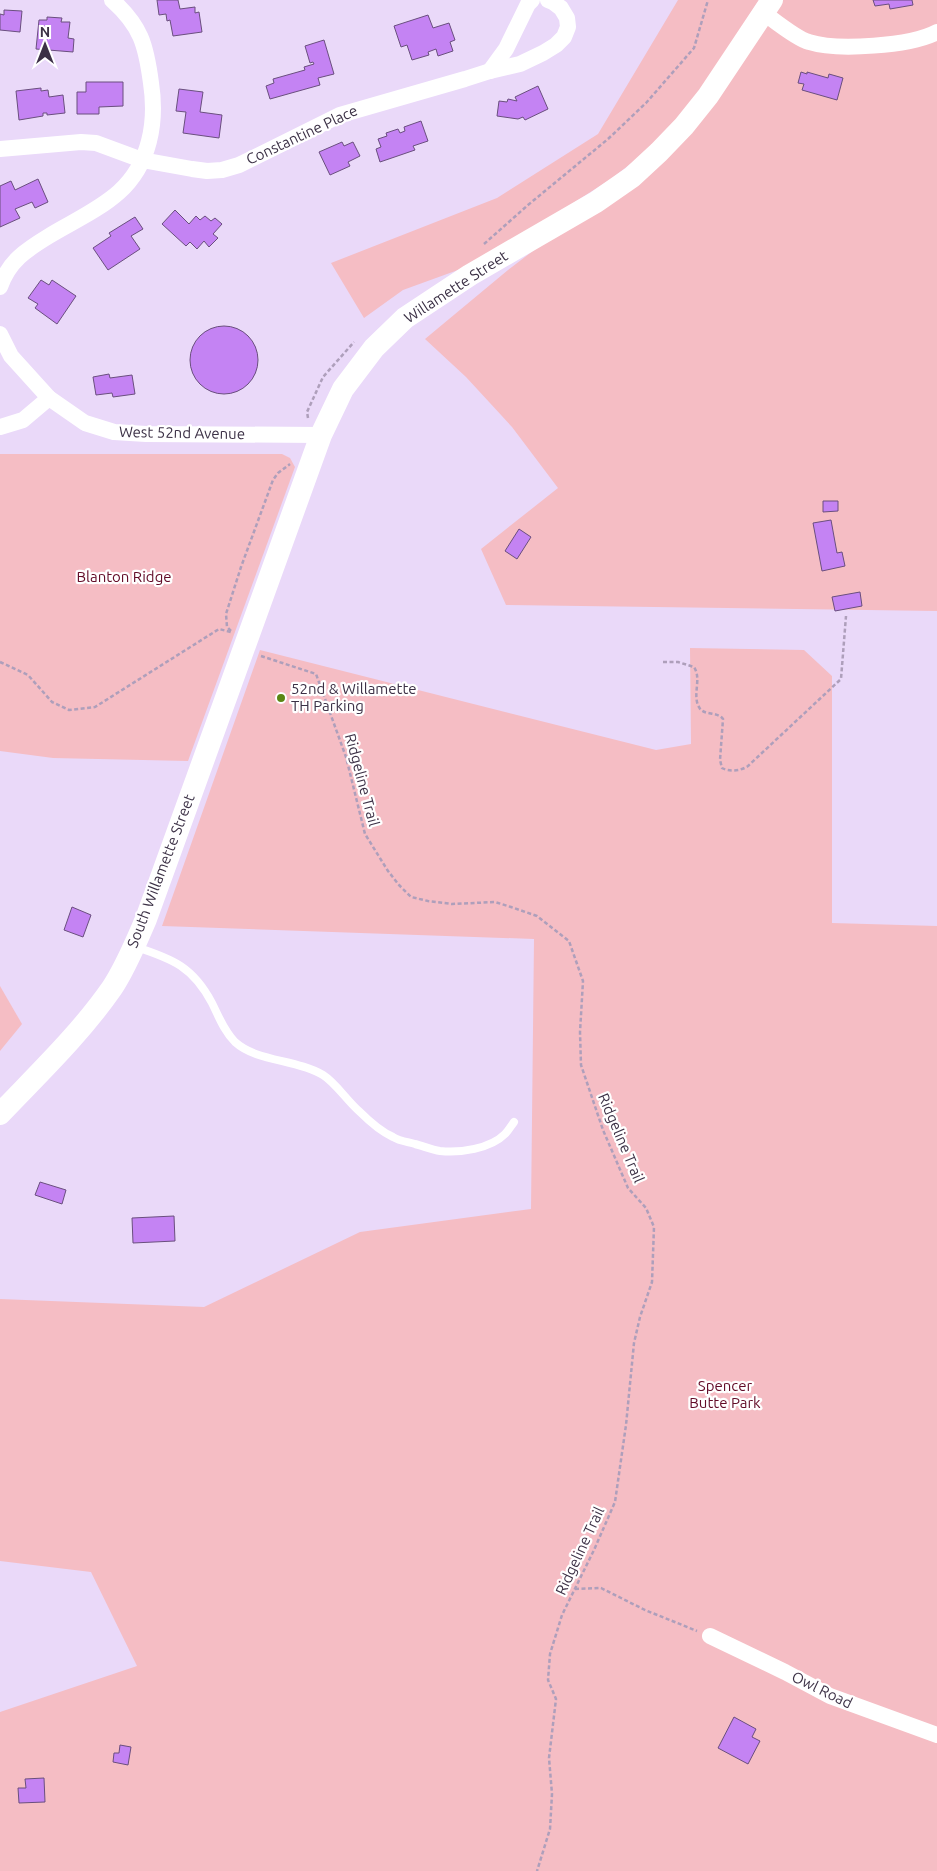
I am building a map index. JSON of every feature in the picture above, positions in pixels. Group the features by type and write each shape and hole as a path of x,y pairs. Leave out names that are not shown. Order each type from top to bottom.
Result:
{"main road":[{"name":"Willamette Street","path":"245,643 321,435 344,389 374,348 405,318 470,275 596,202 632,177 684,126 708,96 768,7"},
{"name":"South Willamette Street","path":"0,1114 79,1030 113,986 134,946 146,919 245,643"}],"street":[{"path":"0,286 5,273 20,254 110,200 128,182 142,160 150,140 154,124 152,92 146,52 136,26 128,14 112,0"},
{"path":"490,71 506,49 528,4 532,0"},
{"name":"Constantine Place","path":"0,149 67,142 96,143 142,160 207,171 222,170 239,165 340,115 520,64 556,45 564,36 568,27 567,18 562,8 548,0"},
{"path":"768,7 806,42 824,46 843,47 904,42 937,32"},
{"name":"West 52nd Avenue","path":"0,334 11,356 49,398 85,423 114,432 146,434 321,435"},
{"path":"0,427 23,420 49,398"},
{"name":"Owl Road","path":"710,1636 830,1696 877,1715 937,1735"}],"lane":[{"path":"134,946 164,956 188,970 198,980 225,1030 247,1051 294,1063 322,1075 333,1083 342,1095 361,1113 393,1137 439,1151 464,1150 490,1143 504,1135 514,1122"}],"path":[{"path":"662,662 678,662 694,667 698,678 699,709 719,715 723,719 720,760 722,768 725,770 741,770 748,766 841,679 846,616"},
{"path":"0,662 28,675 52,702 69,710 80,710 95,708 219,629 245,643"},
{"name":"Ridgeline Trail","path":"245,643 316,674 346,757 365,834 388,871 411,897 452,904 494,902 537,916 569,941 583,980 580,1032 581,1066 603,1130 628,1188 646,1208 654,1227 652,1282 640,1317 634,1343 626,1425 615,1502 562,1615 550,1654 548,1680 556,1699 549,1758 552,1794 550,1829 537,1871"},
{"path":"575,1589 601,1588 645,1610 710,1636"}],"green space":[{"path":"678,0 759,0 702,88 660,141 611,179 548,219 469,266 403,290 364,318 331,263 497,198 598,134"},
{"path":"772,0 937,0 937,611 506,605 481,549 558,488 512,427 466,377 425,339 508,270 644,166"},
{"name":"Blanton Ridge","path":"0,454 282,454 290,458 295,467 188,761 53,758 0,751"},
{"name":"Spencer Butte Park","path":"690,648 804,650 832,676 832,923 937,926 937,1871 0,1871 0,1712 137,1666 91,1572 0,1561 0,1299 204,1307 360,1232 531,1209 534,939 162,926 260,650 656,750 691,744"},
{"path":"0,986 22,1024 0,1051"}],"building":[{"path":"157,0 178,0 180,9 195,7 195,13 199,12 202,32 173,36 170,20 167,21 166,14 159,15"},
{"path":"873,0 912,0 913,5 890,9 889,4 875,6"},
{"path":"4,10 22,11 20,32 0,30 0,14 4,15"},
{"path":"428,15 433,28 449,23 455,40 450,42 453,51 438,56 436,49 428,52 429,55 412,60 407,45 401,47 394,26"},
{"path":"47,17 62,18 61,22 70,22 68,38 74,39 73,52 36,49 39,20 47,20"},
{"path":"324,40 334,74 318,78 320,85 270,99 266,86 274,83 273,79 305,70 304,67 314,64 313,62 310,63 305,46"},
{"path":"801,72 828,78 829,74 843,78 837,100 802,90 804,84 798,83"},
{"path":"86,82 123,82 123,106 99,107 99,114 77,114 77,92 86,92"},
{"path":"538,86 548,109 525,120 523,117 518,119 497,116 499,101 507,102 508,99 517,101 515,97"},
{"path":"41,88 41,91 48,90 49,97 63,95 65,113 47,115 47,113 43,113 43,116 19,120 16,91"},
{"path":"179,89 203,92 200,112 222,115 219,138 183,133 186,112 176,111"},
{"path":"421,121 428,141 413,146 415,150 380,162 376,149 381,147 378,139 387,136 386,133 398,129 400,133 405,131 404,127"},
{"path":"342,142 344,146 353,142 360,156 348,162 350,166 330,175 319,152"},
{"path":"38,179 48,202 35,208 32,202 15,209 20,218 0,227 0,186 11,181 15,190"},
{"path":"175,210 189,224 196,216 200,220 205,216 211,221 215,218 222,224 213,234 218,238 209,247 204,241 197,249 190,242 186,246 162,224"},
{"path":"135,217 143,229 131,236 140,249 108,270 93,248 111,236 109,233"},
{"path":"41,280 49,285 52,280 76,296 57,324 35,308 38,304 28,298"},
{"path":"217,326 231,326 243,331 253,341 258,353 258,367 253,379 243,389 231,394 217,394 205,389 195,379 190,367 190,353 195,341 205,331"},
{"path":"109,374 110,378 132,375 135,394 113,397 112,393 96,395 93,377"},
{"path":"823,501 838,501 838,511 823,512"},
{"path":"831,520 837,553 842,552 845,566 822,571 813,523"},
{"path":"519,529 531,537 517,559 505,551"},
{"path":"860,592 862,606 835,611 832,597"},
{"path":"72,907 91,915 83,937 64,930"},
{"path":"40,1182 66,1190 62,1204 35,1195"},
{"path":"174,1216 175,1241 133,1243 132,1218"},
{"path":"734,1717 756,1729 752,1737 760,1741 748,1764 718,1748"},
{"path":"120,1745 131,1747 128,1765 113,1762 114,1753 119,1753"},
{"path":"44,1778 45,1802 19,1803 18,1788 26,1788 25,1779"}],"place":[{"name":"52nd & Willamette TH Parking","path":"281,698"}]}
